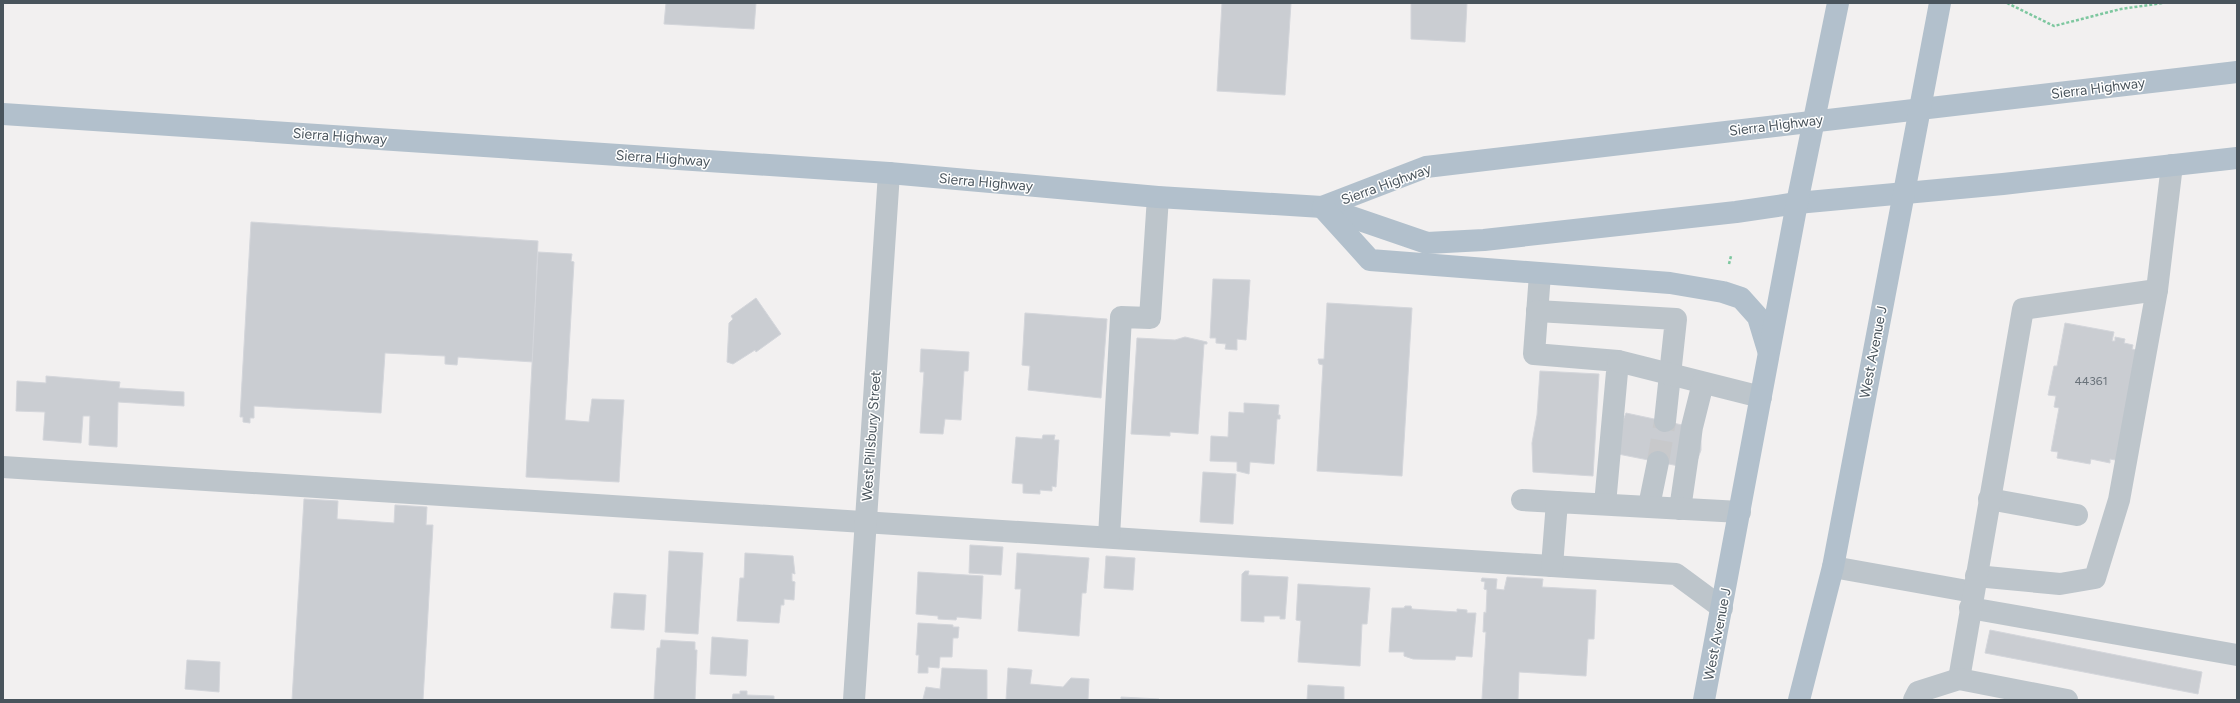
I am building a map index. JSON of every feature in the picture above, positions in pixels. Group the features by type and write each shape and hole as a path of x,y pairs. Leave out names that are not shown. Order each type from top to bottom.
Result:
{"main road":[{"name":"West Avenue J","path":"1704,700 1797,203 1838,3"},
{"name":"West Avenue J","path":"1800,700 1833,567 1940,3"},
{"name":"Sierra Highway","path":"1322,207 1426,166 2237,72"},
{"name":"Sierra Highway","path":"3,114 889,173 1158,197 1322,207 1428,243 1559,232 1736,212 1797,203 2237,158"},
{"path":"1322,207 1370,260 1670,283 1723,292 1741,298 1758,318 1769,353"}],"street":[{"path":"1973,592 2060,584 2095,578 2119,500 2157,290 2172,165"},
{"name":"West Pillsbury Street","path":"854,700 889,173"},
{"path":"1110,537 1121,317 1150,318 1158,197"},
{"path":"1540,274 1534,354 1618,361 1761,397"},
{"path":"1959,679 2023,309 2157,290"},
{"path":"1537,311 1676,319 1665,422"},
{"path":"1605,504 1618,361"},
{"path":"1680,509 1692,427 1703,383"},
{"path":"1650,506 1658,462"},
{"path":"3,467 1676,574 1722,608"},
{"path":"1989,499 2077,515"},
{"path":"1522,500 1740,512"},
{"path":"1552,566 1557,502"},
{"path":"1833,567 1973,592 2237,655"},
{"path":"1914,700 1918,692 1959,679 2067,700"}],"path":[{"path":"2007,3 2054,26 2121,8 2163,3"}],"building":[{"path":"666,3 756,3 754,29 664,24"},
{"path":"1222,3 1291,3 1285,95 1217,91"},
{"path":"1411,3 1467,3 1465,42 1411,39"},
{"path":"251,222 538,241 533,362 458,357 457,365 445,364 445,356 385,353 381,413 254,406 254,418 250,418 250,423 243,422 243,417 240,417"},
{"path":"538,252 572,254 571,261 574,262 565,420 589,422 592,399 624,400 619,482 526,477"},
{"path":"1213,279 1250,280 1246,340 1237,339 1237,350 1225,349 1226,344 1216,343 1216,338 1210,338"},
{"path":"756,298 781,334 756,352 755,350 733,364 727,362 729,323 733,319 731,316"},
{"path":"1327,303 1412,308 1402,476 1317,471 1323,365 1319,364 1318,359 1324,359"},
{"path":"1025,313 1107,319 1101,398 1028,390 1030,366 1022,365"},
{"path":"2065,323 2114,332 2112,341 2115,341 2115,337 2125,339 2124,343 2133,345 2132,349 2136,350 2120,461 2110,459 2110,463 2091,459 2090,464 2057,458 2058,452 2051,451 2059,408 2054,407 2056,396 2048,395 2054,366 2057,366"},
{"path":"1185,337 1207,342 1207,344 1204,344 1198,434 1170,432 1170,436 1131,434 1137,338 1175,340"},
{"path":"921,349 969,352 968,371 964,371 961,420 945,419 943,434 920,433 924,372 920,372"},
{"path":"1540,371 1599,374 1593,476 1533,472 1532,443 1537,415"},
{"path":"46,376 120,382 119,388 184,392 184,406 118,402 117,447 89,445 90,416 83,416 81,443 43,440 45,412 16,411 17,381 46,383"},
{"path":"1244,403 1279,405 1278,415 1280,415 1280,419 1277,419 1274,464 1250,462 1249,474 1237,471 1237,462 1210,461 1211,436 1228,437 1229,412 1244,413"},
{"path":"1626,413 1701,429 1701,450 1694,469 1618,454 1618,433"},
{"path":"1043,435 1055,435 1054,440 1059,440 1056,487 1052,486 1052,491 1040,490 1040,494 1023,493 1023,484 1012,483 1016,437 1042,439"},
{"path":"1203,472 1236,474 1233,524 1200,522"},
{"path":"304,499 338,501 337,519 394,523 395,505 427,507 426,525 433,525 423,700 292,700"},
{"path":"970,545 1003,547 1001,575 969,573"},
{"path":"669,551 703,553 698,634 665,632"},
{"path":"745,553 793,556 795,574 792,573 792,581 795,582 794,600 784,599 784,605 781,605 779,623 737,621 740,578 744,578"},
{"path":"1017,553 1089,558 1086,593 1082,593 1079,636 1018,631 1021,589 1015,589"},
{"path":"1106,556 1135,558 1133,590 1104,588"},
{"path":"1245,571 1249,571 1248,575 1288,577 1285,619 1280,619 1280,616 1264,616 1264,622 1241,621 1242,574"},
{"path":"918,572 983,576 981,619 957,617 956,620 938,619 938,616 916,614"},
{"path":"1507,577 1543,579 1542,587 1596,590 1594,639 1588,639 1586,676 1519,672 1518,700 1482,699 1486,632 1483,632 1487,590 1484,589 1485,582 1481,581 1482,578 1497,579 1496,589 1504,590"},
{"path":"1298,584 1370,588 1367,624 1362,624 1360,666 1298,662 1301,621 1296,620"},
{"path":"614,593 646,595 644,630 611,628"},
{"path":"1405,606 1411,606 1412,609 1457,612 1457,609 1467,610 1467,613 1476,613 1472,657 1456,656 1455,660 1413,659 1404,656 1404,652 1389,652 1392,608 1404,608"},
{"path":"918,623 953,625 953,627 959,627 958,638 953,638 952,657 940,657 939,668 928,667 928,673 918,673 919,655 916,655"},
{"path":"1990,630 2202,672 2198,694 1985,653"},
{"path":"712,637 748,640 746,676 710,674"},
{"path":"661,640 695,642 695,650 697,650 695,700 654,700 657,648 660,648"},
{"path":"187,660 220,662 219,692 185,689"},
{"path":"942,668 987,670 987,700 923,699 926,687 940,689"},
{"path":"1008,668 1032,670 1030,684 1063,687 1071,678 1089,679 1088,700 1006,700"},
{"path":"1308,685 1344,687 1344,700 1307,700"},
{"path":"740,691 747,691 747,695 774,696 774,700 732,700 733,694 740,694"},
{"path":"1121,697 1159,699 1159,700 1121,700"}],"tunnel":[{"path":"1658,462 1665,421"}]}
